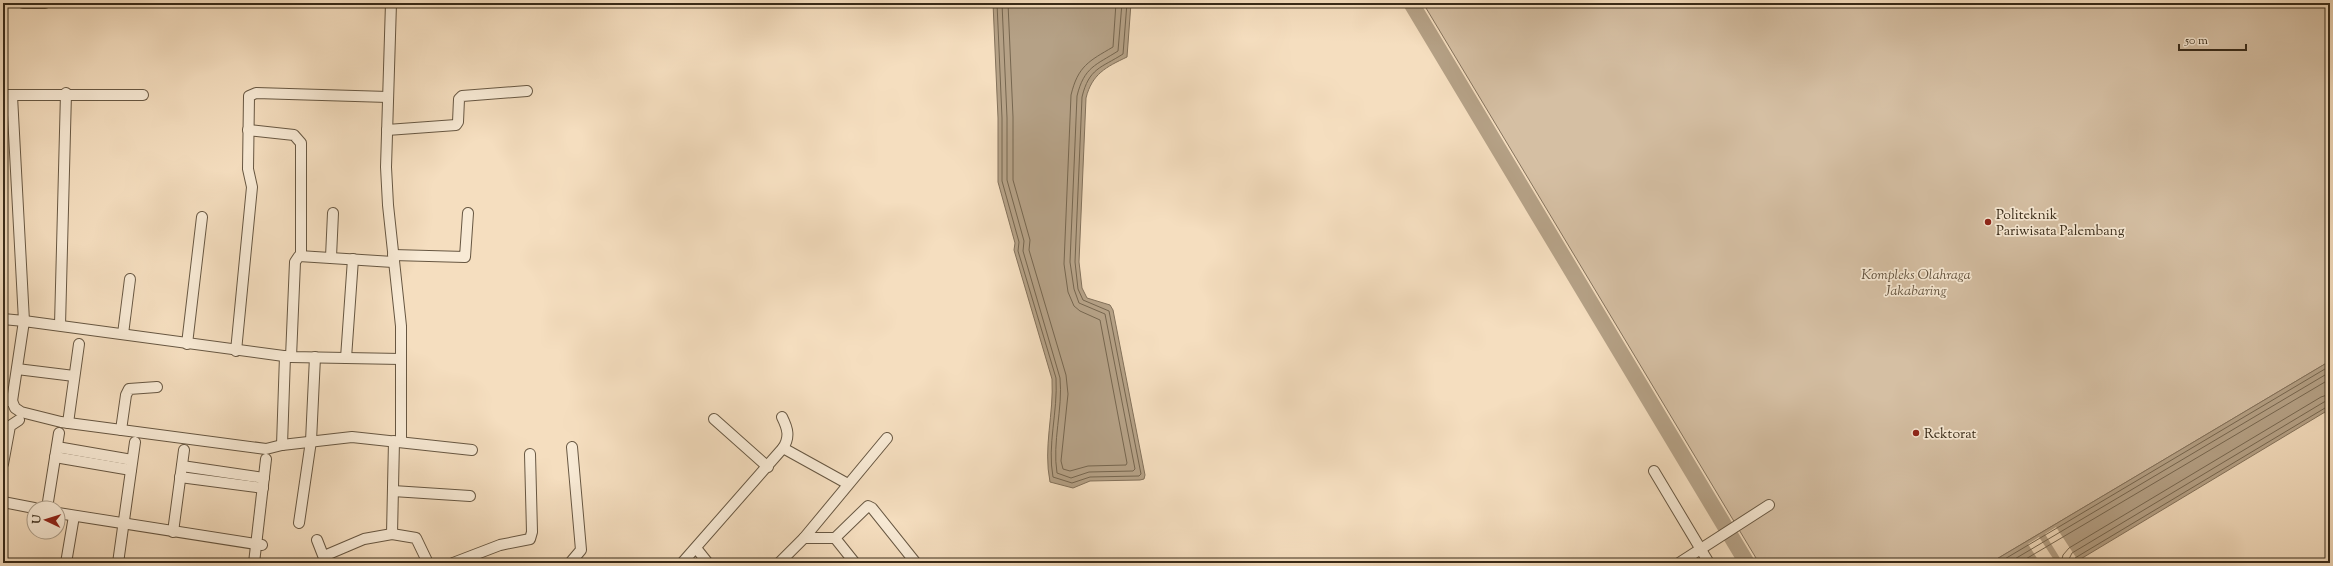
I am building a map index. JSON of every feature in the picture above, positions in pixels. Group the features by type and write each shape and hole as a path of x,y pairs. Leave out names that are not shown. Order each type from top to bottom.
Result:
{"street":[{"path":"23,3 46,3"},
{"path":"392,3 387,130 388,205 401,326 398,441 393,491 392,534"},
{"path":"387,130 456,125 458,122 459,99 462,96 527,91"},
{"path":"60,326 66,93"},
{"path":"143,95 66,93 8,95 24,321 17,369 7,401 21,412 68,423 266,449 311,441 352,438 398,441 472,450"},
{"path":"236,351 252,187 248,169 248,130 249,100 252,94 388,97"},
{"path":"248,130 294,135 301,143 301,255 295,262 282,445"},
{"path":"331,257 333,213"},
{"path":"301,255 353,259 465,257 468,213"},
{"path":"187,344 202,217"},
{"path":"346,358 353,259"},
{"path":"123,334 130,279"},
{"path":"3,319 288,357 401,359"},
{"path":"68,423 79,344"},
{"path":"299,523 311,441 315,357"},
{"path":"17,369 74,376"},
{"path":"121,430 126,395 129,388 157,387"},
{"path":"682,563 768,467 783,448 787,441 788,433 782,417"},
{"path":"714,419 768,467"},
{"path":"3,464 6,426 19,420"},
{"path":"47,500 59,433"},
{"path":"779,563 804,538 887,438"},
{"path":"118,563 135,442"},
{"path":"569,563 581,550 572,447"},
{"path":"783,448 848,484"},
{"path":"172,532 184,450"},
{"path":"56,452 132,465"},
{"path":"453,563 500,545 530,539 532,532 530,454"},
{"path":"254,563 259,545 266,459"},
{"path":"182,466 264,478"},
{"path":"1654,471 1709,563"},
{"path":"180,478 263,488"},
{"path":"393,491 470,496"},
{"path":"3,502 26,506"},
{"path":"1679,563 1769,505"},
{"path":"804,538 835,538 865,507 868,506 872,508 916,563"},
{"path":"66,514 123,525 259,545"},
{"path":"66,563 74,516"},
{"path":"317,540 325,560 364,538 392,534 416,538 428,563"},
{"path":"835,538 855,563"},
{"path":"696,548 708,563"}],"green space":[{"name":"Kompleks Olahraga Jakabaring","path":"1423,3 2330,3 2330,361 1990,563 1759,563"}],"water":[{"path":"993,3 1131,3 1127,57 1106,68 1096,77 1086,98 1079,262 1082,288 1087,298 1110,305 1113,310 1145,475 1144,479 1090,481 1073,488 1050,482 1048,469 1048,443 1052,405 1052,379 1014,250 1015,243 998,182 998,118"},
{"path":"2330,361 2330,409 2074,563 1990,563"}],"pier":[{"path":"2056,527 2079,562 2063,563 2045,534"},
{"path":"2039,537 2056,563 2040,563 2028,544"}],"waterway":[{"path":"1411,3 1747,563"}],"place":[{"name":"Politeknik Pariwisata Palembang","path":"1988,222"},
{"name":"Rektorat","path":"1916,433"}]}
